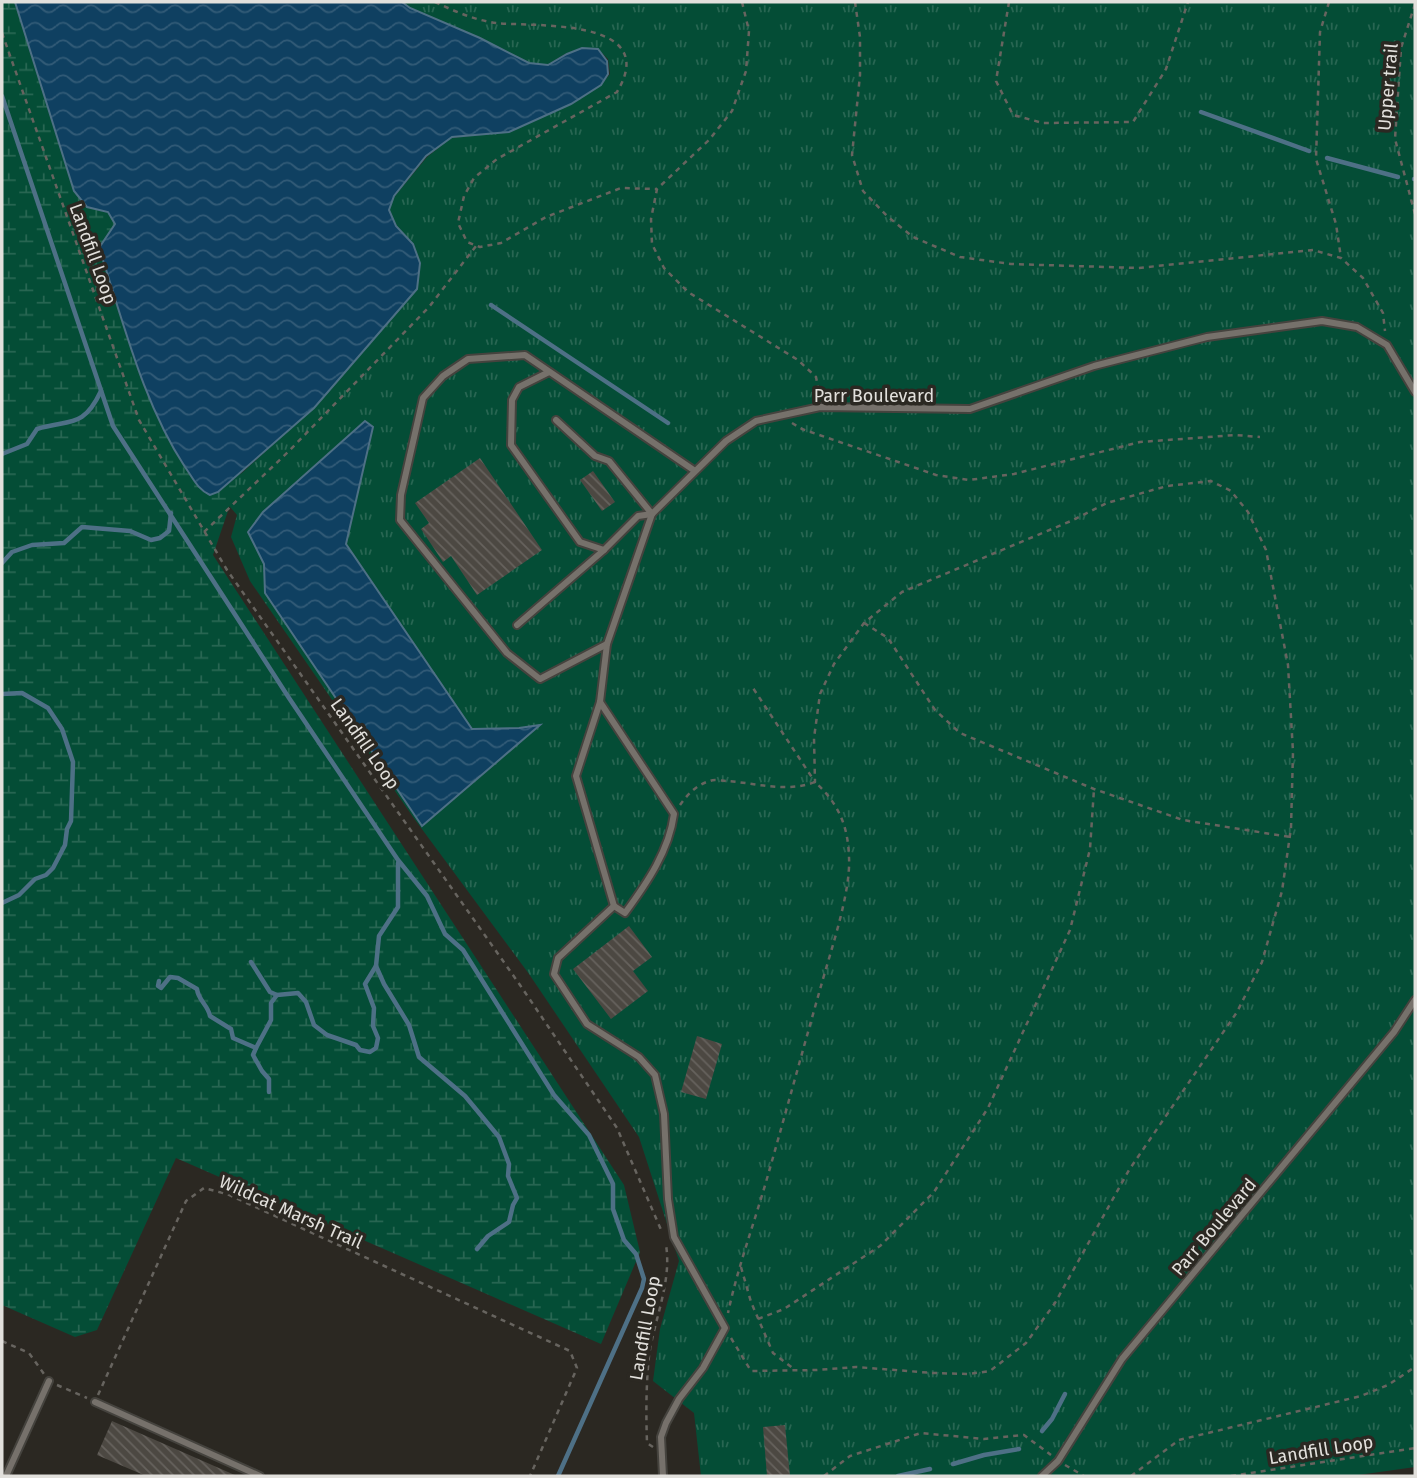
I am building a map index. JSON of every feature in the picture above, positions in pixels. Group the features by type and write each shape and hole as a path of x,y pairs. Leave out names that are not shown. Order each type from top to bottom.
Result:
{"lane":[{"name":"Parr Boulevard","path":"614,906 576,776 600,702 607,644 652,514 726,441 757,422 820,408 970,410 1094,366 1194,340 1322,321 1357,327 1387,345 1415,392"},
{"path":"607,644 540,680 508,653 400,520 401,495 423,398 443,376 468,359 525,355 695,471"},
{"path":"549,372 519,387 512,400 511,445 580,542 604,550"},
{"path":"556,420 594,456 609,461 652,514"},
{"path":"517,625 604,550 638,516 652,514"},
{"path":"600,702 674,814 672,830 649,880 625,913 614,906 558,958 554,974 587,1024 639,1057 655,1075 664,1114 668,1199 674,1237 725,1328 703,1368 679,1399 666,1423 661,1437 663,1476"},
{"name":"Parr Boulevard","path":"1042,1476 1058,1461 1122,1359 1394,1032 1415,1000"},
{"path":"6,1476 49,1381"},
{"path":"95,1402 260,1476"}],"path":[{"path":"435,2 460,14 493,23 600,32 615,42 625,57 626,76 617,92 497,159 474,177 464,196 458,223 467,242 480,247 500,243 546,217 621,188 657,189"},
{"path":"742,2 749,32 746,71 732,111 709,140 657,189 651,219 652,244 664,268 688,292 798,360 816,377 820,408"},
{"path":"855,2 860,37 860,75 852,155 863,191 887,216 913,237 960,257 1011,264 1138,268 1313,250 1341,258 1363,278 1383,313 1387,345"},
{"path":"1009,2 996,81 1013,115 1042,123 1133,122 1166,69 1188,2"},
{"path":"1329,2 1320,32 1317,159 1336,224 1341,258"},
{"name":"Upper trail","path":"1415,4 1401,48 1395,139 1415,214"},
{"name":"Landfill Loop","path":"2,33 139,420 227,570 520,985 617,1128 664,1238 669,1263 650,1355 645,1403 647,1443 664,1455"},
{"path":"204,532 288,452 419,316 476,246"},
{"path":"780,415 802,429 936,475 969,480 1014,474 1140,442 1236,435 1260,437"},
{"path":"751,685 816,782 831,796 840,813 849,859 839,921 741,1263 725,1328 751,1371 856,1367 970,1374 990,1371 1026,1343 1055,1303 1129,1170 1237,1012 1262,962 1282,891 1290,837 1293,752 1288,664 1265,550 1248,512 1231,491 1211,481 1167,486 1107,503 1071,521 902,592 864,623 834,664 820,694 814,738 816,782"},
{"path":"864,623 888,638 935,710 960,733 1094,789 1183,820 1290,837"},
{"path":"674,814 687,794 710,780 744,782 776,788 806,786 816,782"},
{"path":"758,1319 784,1309 880,1246 934,1192 988,1108 1070,930 1090,849 1094,789"},
{"name":"Wildcat Marsh Trail","path":"95,1402 186,1202 204,1188 227,1194 570,1352 577,1368 530,1476"},
{"path":"741,1263 751,1302 773,1353 796,1371"},
{"path":"2,1341 29,1353 49,1381 95,1402"},
{"path":"1131,1476 1179,1440 1360,1396 1388,1385 1415,1367"},
{"path":"824,1476 850,1456 920,1433 984,1439 1024,1435 1058,1461 1084,1476"},
{"name":"Landfill Loop","path":"1231,1476 1415,1448"}],"green space":[{"path":"2,2 369,2 246,458 213,555 624,1185 640,1252 601,1344 176,1158 97,1330 75,1337 2,1305"},
{"path":"400,2 1415,2 1415,1467 1351,1476 701,1476 694,1413 653,1381 660,1329 679,1261 639,1137 529,974 413,817 250,581 231,537 237,515 219,494 314,407 416,290 419,264 413,245 388,210 394,197 427,157 451,138 509,132 601,85 610,74 608,59 598,49 582,48 547,65 529,63"}],"water":[{"path":"15,2 402,2 529,63 548,65 582,48 598,49 607,61 608,74 601,85 571,104 509,132 452,137 426,156 394,196 389,210 396,226 413,244 420,263 417,289 314,408 218,492 210,495 198,486 185,467 145,388 99,248 115,224 108,212 87,207 74,191"},
{"path":"365,421 373,427 346,544 472,729 540,725 422,826 265,593 264,564 248,532 263,512"}],"building":[{"path":"480,458 542,550 477,595 451,556 443,562 421,529 429,523 415,503"},
{"path":"593,471 615,502 602,511 580,480"},
{"path":"629,926 652,957 633,971 648,991 611,1019 573,969"},
{"path":"697,1036 722,1044 706,1099 681,1092"},
{"path":"112,1421 237,1476 146,1476 97,1455"},
{"path":"785,1425 790,1476 767,1476 763,1427"}],"waterway":[{"path":"2,96 113,426 289,698 398,860 427,896 445,934 463,950 554,1095 589,1135 613,1184 613,1209 624,1240 636,1254 644,1279 558,1476"},
{"path":"1201,112 1309,151"},
{"path":"1327,158 1398,177"},
{"path":"491,305 668,423"},
{"path":"2,454 27,444 37,429 82,417 101,391"},
{"path":"2,563 12,552 32,545 64,543 82,527 130,531 151,540 160,538 169,531 171,513"},
{"path":"2,694 22,693 48,708 62,729 73,762 71,821 65,845 53,868 46,875 35,879 19,895 2,903"},
{"path":"398,863 398,907 379,936 376,966 409,1025 419,1057 465,1096 499,1137 509,1164 508,1176 517,1198 509,1222 488,1236 477,1249"},
{"path":"251,962 270,992 277,995"},
{"path":"159,981 158,986 161,988 170,977 178,978 197,989 210,1016 231,1029 233,1038 256,1048 271,1020 271,1003 277,995 298,993 306,1002 314,1025 327,1035 370,1052 376,1048 378,1038 373,1026 374,1008 365,984 376,966"},
{"path":"256,1048 253,1055 269,1079 269,1092"},
{"path":"1042,1431 1052,1419 1065,1394"},
{"path":"953,1464 1019,1449"},
{"path":"898,1476 930,1469"}]}
